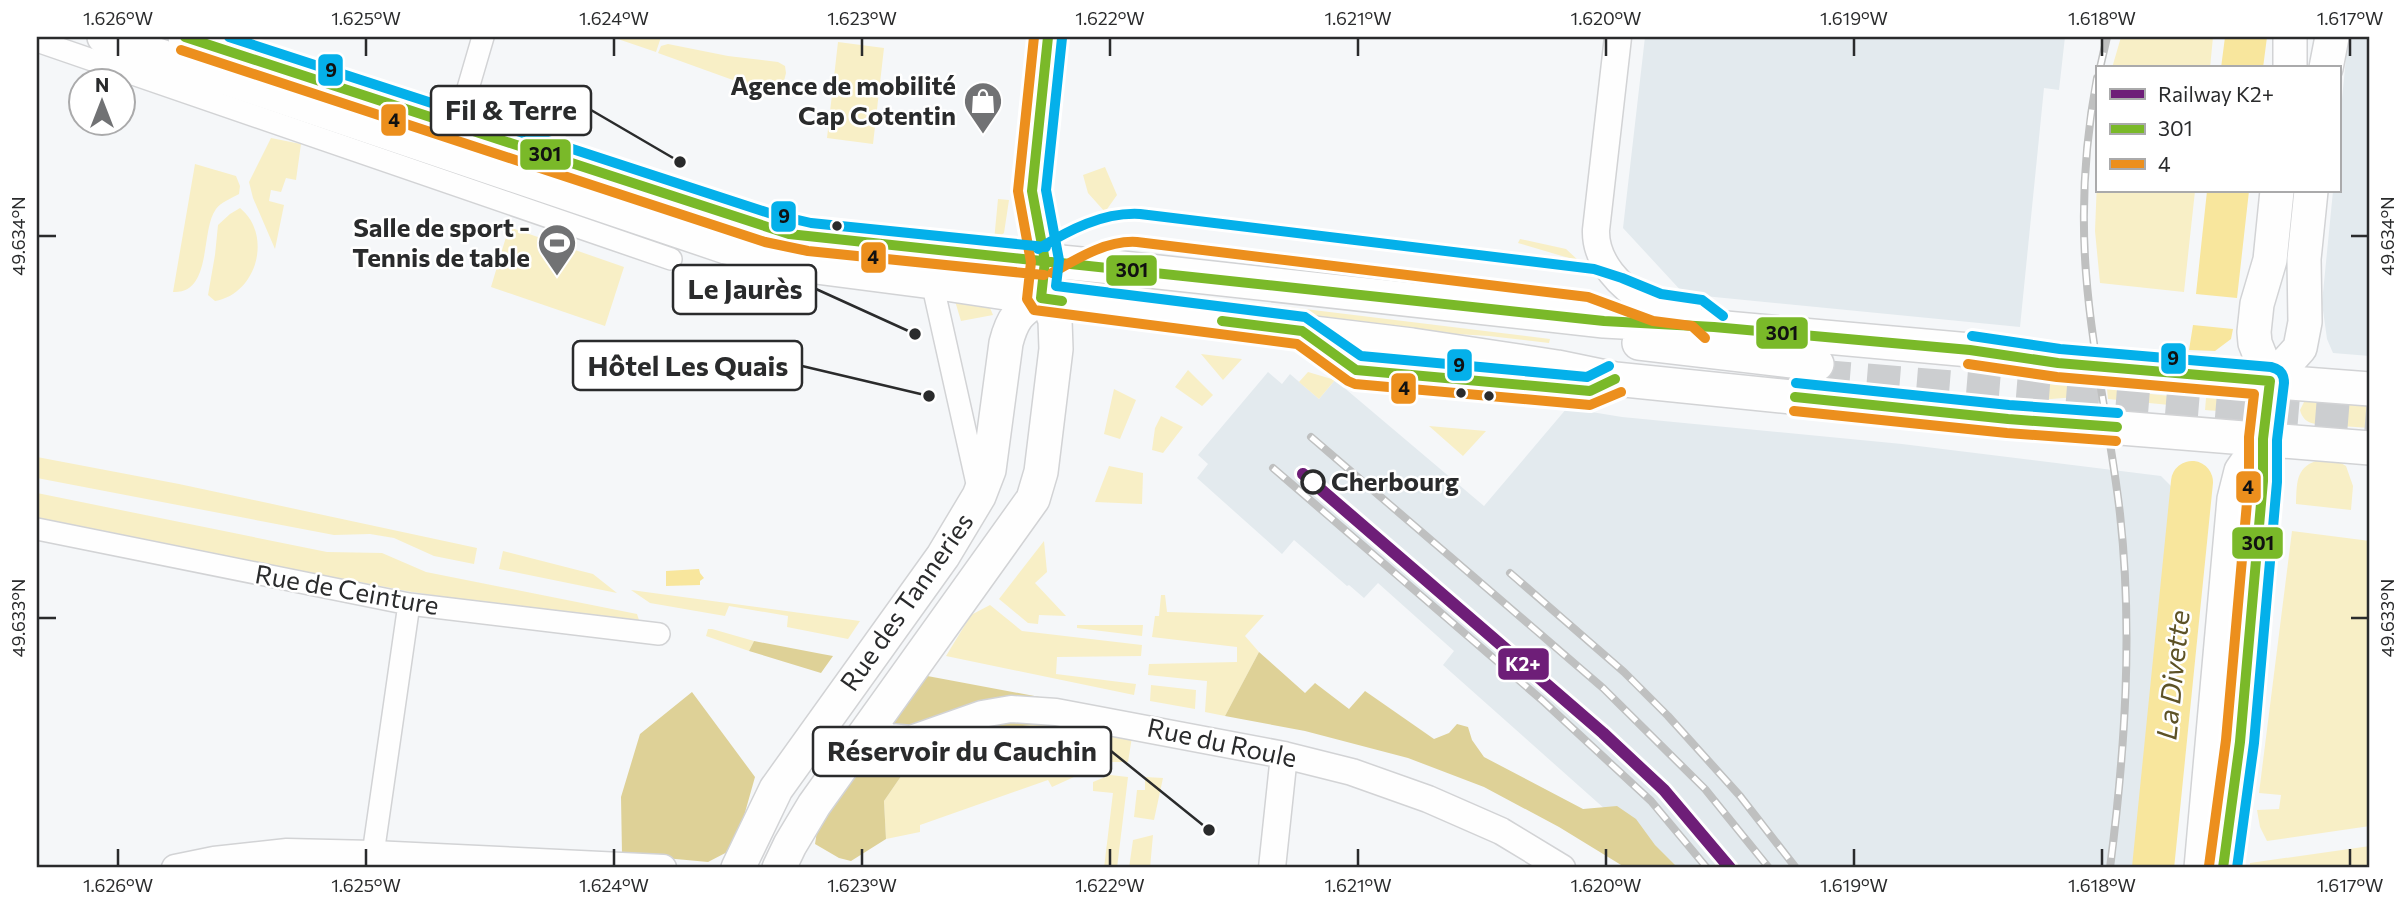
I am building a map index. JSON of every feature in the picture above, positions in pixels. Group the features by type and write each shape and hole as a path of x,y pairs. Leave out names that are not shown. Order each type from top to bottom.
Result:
{"main road":[{"path":"186,37 789,234 1604,321 1714,327 1970,350 2172,374 2370,388"},
{"path":"1041,298 1045,261 1032,191 1048,37"},
{"path":"2290,37 2290,66"},
{"path":"2326,66 2332,37"},
{"path":"101,49 726,247 816,267 1105,307 1412,345 1557,367 1615,379 2008,419 2228,436 2265,427 2370,448"},
{"path":"2223,868 2240,742 2270,381 2255,343 2257,304 2270,260 2277,192"},
{"path":"2270,381 2300,348 2303,337 2304,259 2311,192"},
{"path":"1041,298 1054,286 1074,278 1122,268"},
{"name":"Rue des Tanneries","path":"738,868 776,789 943,556 979,496 989,470 1010,325 1018,313 1041,298 1051,307 1055,320 1056,349 1041,472 1033,499 814,805 779,868"},
{"name":"Rue des Tanneries","path":"1056,349 1072,315 1085,306 1105,307"},
{"path":"1412,345 1450,339 1817,370 1627,342 1604,321"},
{"path":"2008,419 2066,405 2254,418 2265,427"},
{"path":"2201,868 2234,499 2241,471 2265,427"}],"street":[{"path":"457,126 483,37"},
{"path":"1618,37 1596,230 1599,257 1612,274 1647,304 1698,313 1714,327"},
{"path":"37,41 101,49 671,259"},
{"path":"932,282 979,496"},
{"name":"Rue de Ceinture","path":"37,529 409,604 659,634"},
{"path":"373,854 409,604"},
{"name":"Rue du Roule","path":"870,725 899,740 911,739 982,714 1010,709 1056,712 1284,755 1352,772 1428,799 1501,831 1562,868"},
{"path":"1272,868 1284,755"},
{"path":"175,868 214,860 287,852 663,868"}],"shaded area":[{"path":"612,37 661,37 656,52"},
{"path":"1645,37 2065,37 2059,90 2044,88 2020,327 1684,294 1623,228"},
{"path":"2121,37 2213,37 2210,66 2113,66"},
{"path":"2225,37 2267,37 2263,66 2221,66"},
{"path":"2348,37 2370,37 2370,356 2333,353 2327,339 2322,303 2333,192 2340,192 2340,120"},
{"path":"838,42 884,48 873,144 827,138"},
{"path":"668,44 728,56 778,62 785,66 786,73 780,97 658,53 661,46"},
{"path":"271,138 301,144 296,180 286,178 281,192 271,190 269,201 284,205 275,249 249,182"},
{"path":"195,164 236,176 240,186 239,194 216,209 208,231 204,259 194,283 186,290 173,292"},
{"path":"1105,167 1117,195 1105,212 1088,193 1083,175"},
{"path":"2097,192 2195,192 2184,292 2100,283 2095,231"},
{"path":"2207,192 2249,192 2237,298 2196,294"},
{"path":"998,199 1009,200 1004,233 994,241"},
{"path":"240,208 250,219 256,233 256,262 241,287 229,296 215,301 208,295 218,225"},
{"name":"Salle de sport - Tennis de table","path":"509,227 624,267 605,326 491,287"},
{"path":"1520,239 1566,249 1579,261 1518,243"},
{"path":"1132,288 1550,339 1549,343 1424,332 1131,298"},
{"path":"952,291 988,303 993,315 961,321"},
{"path":"2193,325 2233,329 2231,339 2215,351 2189,350"},
{"path":"1201,354 1242,359 1223,380"},
{"path":"1188,370 1213,395 1202,406 1175,387"},
{"path":"1268,372 1282,384 1290,374 1319,399 1335,380 1484,506 1567,408 1622,417 1902,444 2161,476 2172,487 2133,868 1665,868 1615,818 1443,665 1454,651 1378,583 1364,598 1294,540 1282,554 1197,478 1208,464 1198,455"},
{"path":"1308,372 1335,380 1319,399 1299,382"},
{"path":"2027,372 2089,377 2089,396 2024,401"},
{"path":"2106,379 2126,380 2141,393 2191,398 2190,407 2108,399"},
{"path":"2207,387 2228,392 2231,396 2226,408 2205,410"},
{"path":"1114,389 1136,400 1120,439 1104,434"},
{"path":"2332,397 2328,425 2311,423 2304,419 2300,410 2306,398"},
{"path":"2344,398 2370,400 2370,428 2341,426"},
{"path":"1161,416 1183,427 1163,453 1152,450 1155,428"},
{"path":"1429,426 1486,431 1463,456"},
{"path":"37,457 179,484 477,548 474,564 434,556 394,538 370,534 334,535 37,478"},
{"path":"2316,461 2341,463 2346,466 2353,486 2351,510 2296,504 2298,478 2304,468"},
{"path":"1109,466 1143,473 1142,504 1095,502"},
{"path":"37,493 327,552 382,553 426,572 637,614 641,626 412,592 37,521"},
{"path":"2292,531 2370,541 2370,826 2267,841 2260,827 2257,810 2279,809 2281,795 2259,793"},
{"path":"1044,541 1047,572 1035,583 1066,616 1039,615 1038,624 1028,623 999,599"},
{"path":"503,551 593,574 617,593 499,569"},
{"path":"699,569 704,578 700,585 666,586 666,571"},
{"path":"631,590 860,621 848,639 787,627 788,616 729,606 725,616 650,603"},
{"path":"1161,595 1165,595 1167,612 1264,615 1245,636 1259,652 1225,716 1205,712 1207,681 1148,675 1149,664 1237,662 1237,647 1152,637 1155,616 1159,616"},
{"path":"990,605 1022,631 1142,645 1141,656 1057,657 1056,674 1136,684 1134,695 946,656 971,615"},
{"path":"1077,625 1143,625 1142,636 1077,628"},
{"path":"708,629 754,641 749,651 706,636"},
{"path":"754,641 833,656 821,673 749,651"},
{"path":"1259,652 1305,693 1315,683 1349,709 1365,691 1434,739 1449,733 1457,724 1468,727 1472,740 1484,757 1583,809 1617,806 1636,819 1655,845 1678,868 1626,868 1559,827 1484,787 1408,758 1305,731 1225,716"},
{"path":"922,675 1045,698 1075,724 1030,725 988,731 914,762 884,801 886,839 851,861 839,858 815,844 819,819"},
{"path":"1151,685 1196,690 1195,709 1150,701"},
{"path":"692,692 755,777 735,848 708,862 622,854 621,797 640,734"},
{"path":"1075,724 1132,737 1128,762 1107,762 1052,787 1048,780 920,825 920,832 886,839 884,801 914,762 988,731 1030,725"},
{"path":"1110,775 1128,777 1117,868 1104,868 1113,793 1093,791 1093,782"},
{"path":"1145,777 1163,778 1154,820 1134,817 1137,790 1145,790"},
{"path":"1153,835 1150,868 1129,868 1133,840"},
{"path":"2370,846 2370,868 2250,868 2250,863"}],"waterway":[{"name":"La Divette","path":"2153,868 2192,482"}],"tunnel":[{"path":"1817,376 2370,421"}],"railway":[{"path":"2100,66 2107,37"},
{"path":"2096,85 2085,175 2085,249 2093,334 2120,514 2127,647 2120,780 2110,868"},
{"path":"1311,437 1603,688 1705,789 1769,868"},
{"path":"1273,468 1543,701 1651,801 1707,868"},
{"path":"1510,573 1624,672 1668,716 1740,796 1796,868"}],"rail line":[{"name":"K2+","path":"1303,474 1603,733 1664,790 1730,868"}],"transit line":[{"name":"301","path":"185,37 789,234 1604,321 1714,327 1970,350 2058,363 2270,381 2263,439 2263,481 2240,742 2223,868"},
{"name":"9","path":"229,37 772,214 811,223 1046,247"},
{"name":"4","path":"1034,37 1018,191 1031,262 1027,299 1034,310 1297,344 1355,384 1590,405 1621,392"},
{"name":"301","path":"1048,37 1032,191 1045,261 1041,298 1062,301"},
{"name":"9","path":"1062,38 1046,190 1059,260 1056,286 1305,317 1361,356 1587,377 1609,366"},
{"name":"4","path":"181,50 765,242 808,251 1044,275"},
{"name":"9","path":"1038,249 1074,229 1100,219 1140,214 1594,269 1661,294 1702,300 1723,316"},
{"name":"4","path":"1052,273 1104,247 1137,242 1588,297 1653,321 1692,326 1705,338"},
{"name":"301","path":"1222,321 1302,331 1356,370 1590,391 1615,379"},
{"name":"9","path":"1972,336 2060,349 2271,367 2282,375 2284,383 2277,440 2277,482 2254,743 2237,868"},
{"name":"4","path":"1968,364 2057,377 2254,394 2226,740 2209,866"},
{"name":"9","path":"1796,383 2009,405 2118,413"},
{"name":"301","path":"1795,397 2008,419 2117,427"},
{"name":"4","path":"1794,411 2007,433 2116,441"}],"place":[{"name":"Agence de mobilité Cap Cotentin","path":"983,135"},
{"name":"Fil & Terre","path":"680,162"},
{"name":"Salle de sport - Tennis de table","path":"557,277"},
{"name":"Le Jaurès","path":"915,334"},
{"name":"Hôtel Les Quais","path":"929,396"},
{"name":"Cherbourg","path":"1313,482"},
{"name":"Réservoir du Cauchin","path":"1209,830"}]}
